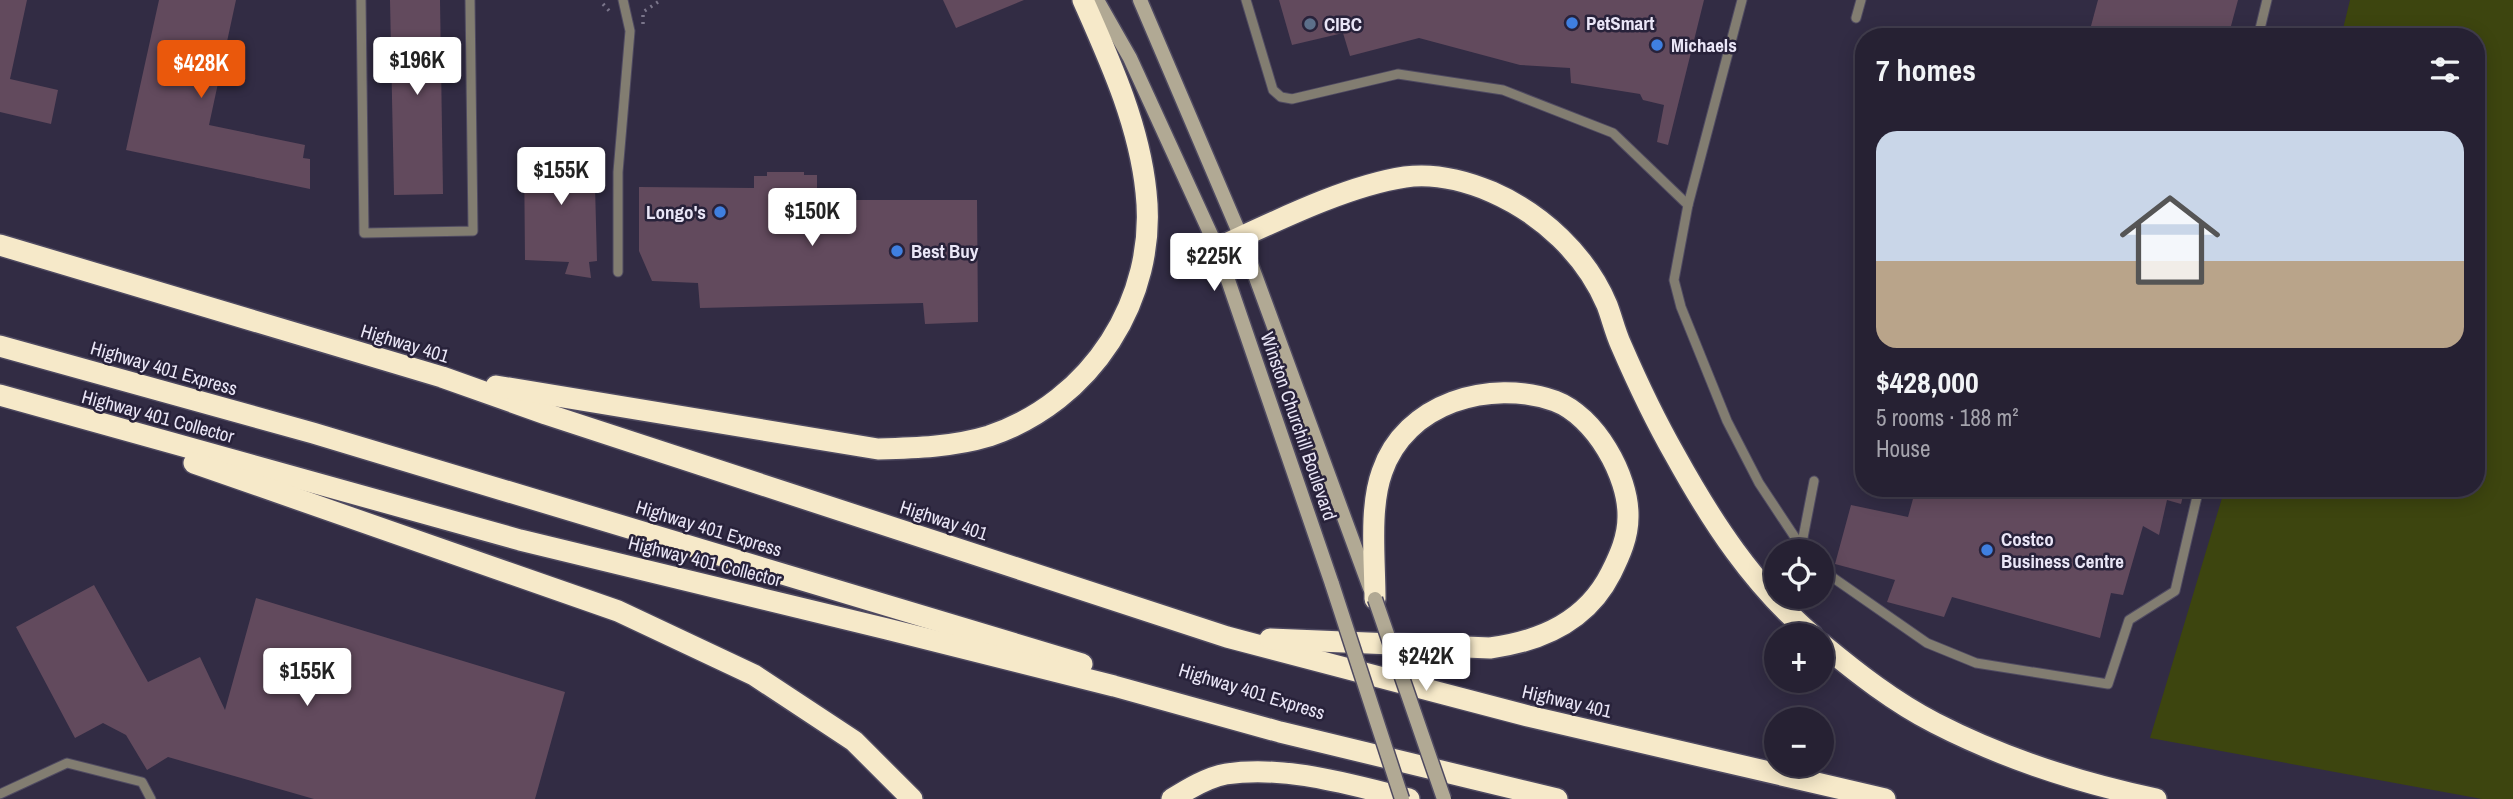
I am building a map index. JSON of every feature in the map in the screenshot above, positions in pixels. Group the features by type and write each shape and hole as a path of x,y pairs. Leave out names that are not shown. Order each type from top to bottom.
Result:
{"highway":[{"path":"442,377 878,449 918,449 968,441 1027,420 1063,396 1086,374 1106,348 1118,331 1134,294 1145,253 1148,216 1135,131 1083,0"},
{"path":"1217,248 1359,188 1407,177 1440,177 1477,186 1507,198 1555,233 1585,267 1606,304 1620,344 1673,453 1722,536 1759,584 1800,623"},
{"name":"Highway 401","path":"0,245 442,377 546,414 1227,637 1528,716 1885,799"},
{"name":"Highway 401 Express","path":"0,346 313,433 1403,760"},
{"path":"1227,637 1490,648 1520,644 1570,622 1605,584 1626,538 1627,497 1617,469 1602,441 1581,419 1558,402 1536,396 1512,392 1491,394 1456,401 1432,410 1408,428 1382,470 1374,529 1375,599"},
{"path":"0,396 618,611 754,674 854,741 912,799"},
{"name":"Highway 401 Collector","path":"0,396 520,540 1114,686 1280,732 1403,760"},
{"path":"1834,652 1884,692 1933,722 1979,744 2090,784 2156,799"},
{"path":"1403,760 1557,799"},
{"path":"1172,799 1189,788 1224,774 1273,772 1322,779 1409,799"}],"main road":[{"name":"Winston Churchill Boulevard","path":"1097,0 1130,58 1217,248 1402,799"},
{"name":"Winston Churchill Boulevard","path":"1140,0 1241,237 1375,599 1444,799"}],"lane":[{"path":"361,0 364,233 473,231 470,0"},
{"path":"1246,0 1273,90 1281,97 1292,99 1398,74 1503,90 1613,133 1688,205"},
{"path":"1742,0 1688,205 1674,280 1681,307 1727,421 1759,483 1795,539"},
{"path":"1856,18 1861,0"},
{"path":"2260,28 2267,0"},
{"path":"618,272 618,172 629,31 627,1"},
{"path":"1804,539 1814,481"},
{"path":"1834,578 1927,643 1976,663 2108,684 2129,620 2175,591 2197,497"},
{"path":"0,794 67,763 142,782 151,799"}],"path":[{"path":"643,24 643,12 661,0"}],"green space":[{"path":"2350,0 2513,0 2513,799 2482,799 2150,738 2222,497 2485,497 2485,28 2343,28"}],"building":[{"path":"0,0 27,0 10,79 58,90 51,124 0,112"},
{"path":"159,0 236,0 209,125 305,145 303,158 310,159 310,189 126,150"},
{"path":"390,0 440,0 443,194 394,195"},
{"path":"943,0 1024,0 956,28"},
{"path":"1279,0 1704,0 1668,145 1657,142 1664,105 1643,100 1640,94 1571,83 1570,68 1520,65 1419,38 1350,56 1343,33 1292,45"},
{"path":"2098,0 2238,0 2230,28 2090,28"},
{"path":"524,148 594,148 597,261 589,262 591,278 565,274 569,262 525,260"},
{"path":"767,172 804,172 804,175 817,175 817,200 977,200 978,322 925,324 923,303 700,308 698,283 652,281 639,251 639,187 754,188 754,176 767,176"},
{"name":"Costco Business Centre","path":"1914,497 2183,497 2181,504 2167,500 2159,535 2143,526 2123,595 2111,593 2100,638 1952,597 1944,617 1887,602 1895,580 1835,564 1851,505 1908,517"},
{"path":"94,585 148,682 200,657 225,710 256,598 565,692 535,799 314,799 168,757 147,770 126,735 103,723 75,738 16,627"}],"place":[{"name":"PetSmart","path":"1572,23"},
{"name":"CIBC","path":"1310,24"},
{"name":"Michaels","path":"1657,45"},
{"name":"Longo's","path":"720,212"},
{"name":"Best Buy","path":"897,251"},
{"name":"Costco Business Centre","path":"1987,550"}]}
